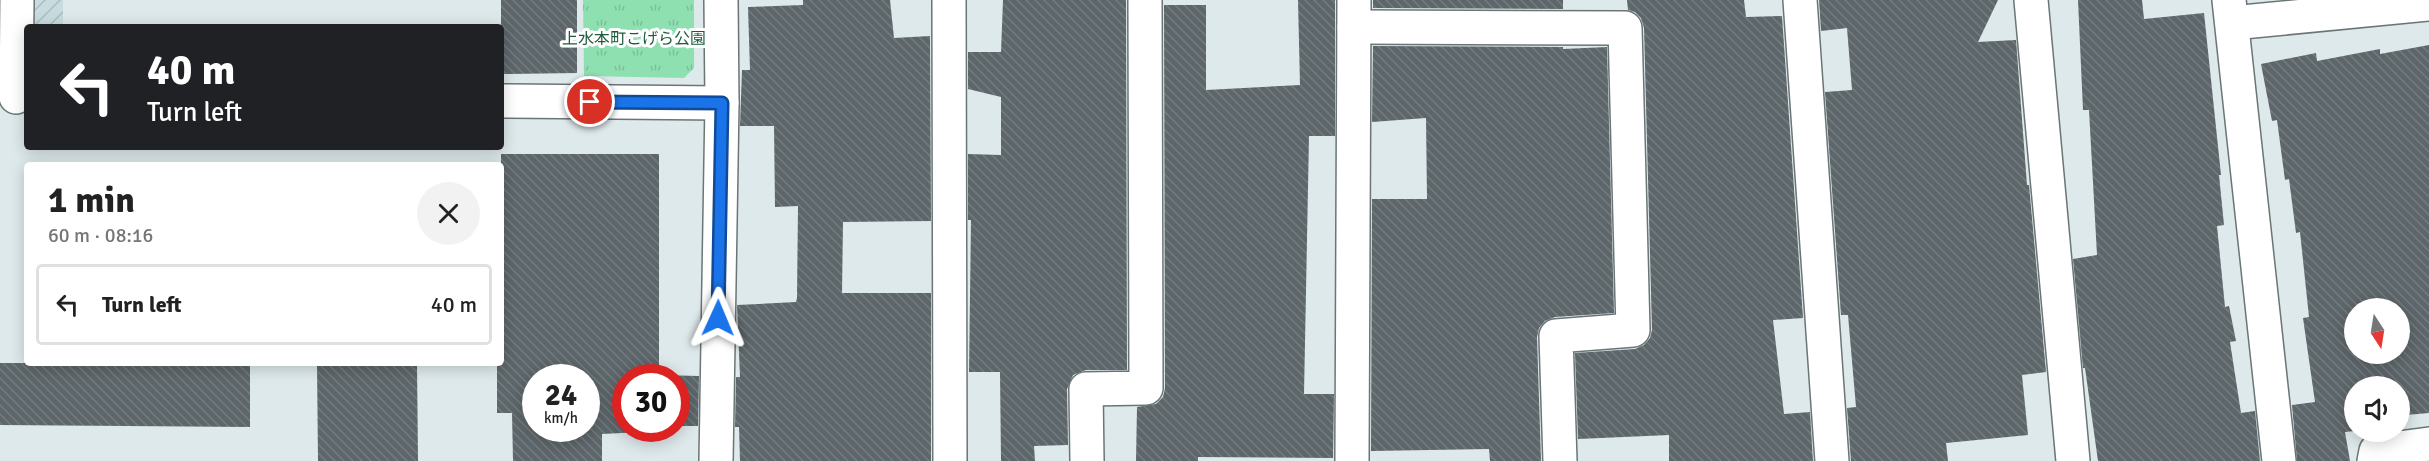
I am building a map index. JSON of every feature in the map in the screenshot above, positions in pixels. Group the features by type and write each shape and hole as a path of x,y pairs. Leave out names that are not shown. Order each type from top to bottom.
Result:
{"street":[{"path":"14,97 17,0"},
{"path":"716,461 722,103 721,0"},
{"path":"949,0 950,461"},
{"path":"1087,461 1086,389 1146,388 1145,0"},
{"path":"1800,0 1832,461"},
{"path":"2031,0 2073,461"},
{"path":"2279,461 2230,12 2429,4"},
{"path":"1352,461 1354,14 1625,28 1633,330 1556,336 1560,461"},
{"path":"504,101 722,103"},
{"path":"2374,461 2376,451 2429,444"}],"shaded area":[{"path":"0,0 63,0 63,24 24,24 24,34 0,90"}],"green space":[{"name":"上水本町こげら公園","path":"583,0 694,0 694,68 684,78 584,76"}],"building":[{"path":"501,0 577,0 577,73 504,74 504,24 501,24"},
{"path":"803,0 890,0 894,38 930,36 931,221 843,222 842,293 931,293 931,461 740,461 739,427 735,427 736,377 740,377 737,305 796,302 797,298 798,206 775,207 774,126 740,126 742,70 750,70 748,7 803,5"},
{"path":"1003,0 1126,0 1127,370 1086,370 1073,375 1067,389 1068,445 1034,446 1035,461 1001,461 1000,372 969,372 971,220 968,220 968,154 1001,155 1001,97 968,89 968,52 1001,52"},
{"path":"1298,0 1335,0 1335,136 1309,136 1304,394 1334,394 1333,458 1198,457 1198,461 1136,461 1137,407 1156,404 1163,397 1165,388 1164,5 1206,5 1206,90 1300,85"},
{"path":"1373,0 1563,0 1563,9 1373,8"},
{"path":"1627,0 1744,0 1746,17 1782,16 1803,318 1773,320 1784,414 1810,412 1813,461 1669,461 1669,435 1578,439 1575,353 1635,349 1644,345 1650,338 1652,330 1644,28 1641,18 1635,12 1628,10"},
{"path":"1819,0 1998,0 1978,42 2016,40 2027,185 2029,185 2046,372 2022,375 2028,435 1946,443 1948,461 1851,461 1847,408 1856,407 1848,315 1841,315 1825,92 1852,90 1847,28 1821,31"},
{"path":"2078,0 2142,0 2144,19 2204,13 2221,175 2219,175 2224,225 2217,226 2225,307 2229,306 2236,341 2230,342 2241,413 2255,411 2260,461 2098,461 2085,368 2083,368 2073,259 2097,255 2089,110 2083,110"},
{"path":"2429,45 2429,413 2410,415 2410,376 2344,376 2344,442 2347,442 2350,461 2297,461 2292,405 2315,402 2303,318 2309,317 2300,232 2296,233 2289,179 2285,180 2277,120 2272,121 2261,64 2316,53 2317,61 2380,49 2380,54"},
{"path":"1373,46 1563,47 1563,49 1607,47 1614,313 1555,317 1545,321 1539,328 1537,337 1541,461 1490,461 1489,449 1371,451 1372,199 1427,199 1426,118 1372,122"},
{"path":"501,154 659,154 659,364 612,364 612,434 602,434 602,461 513,461 512,413 497,413 497,366 504,366 504,162 501,162"},
{"path":"0,363 24,363 24,366 250,366 250,427 0,425"},
{"path":"317,366 417,366 418,461 318,461"},
{"path":"690,376 699,376 698,426 690,426"}],"route":[{"path":"590,102 722,103 718,318"}]}
